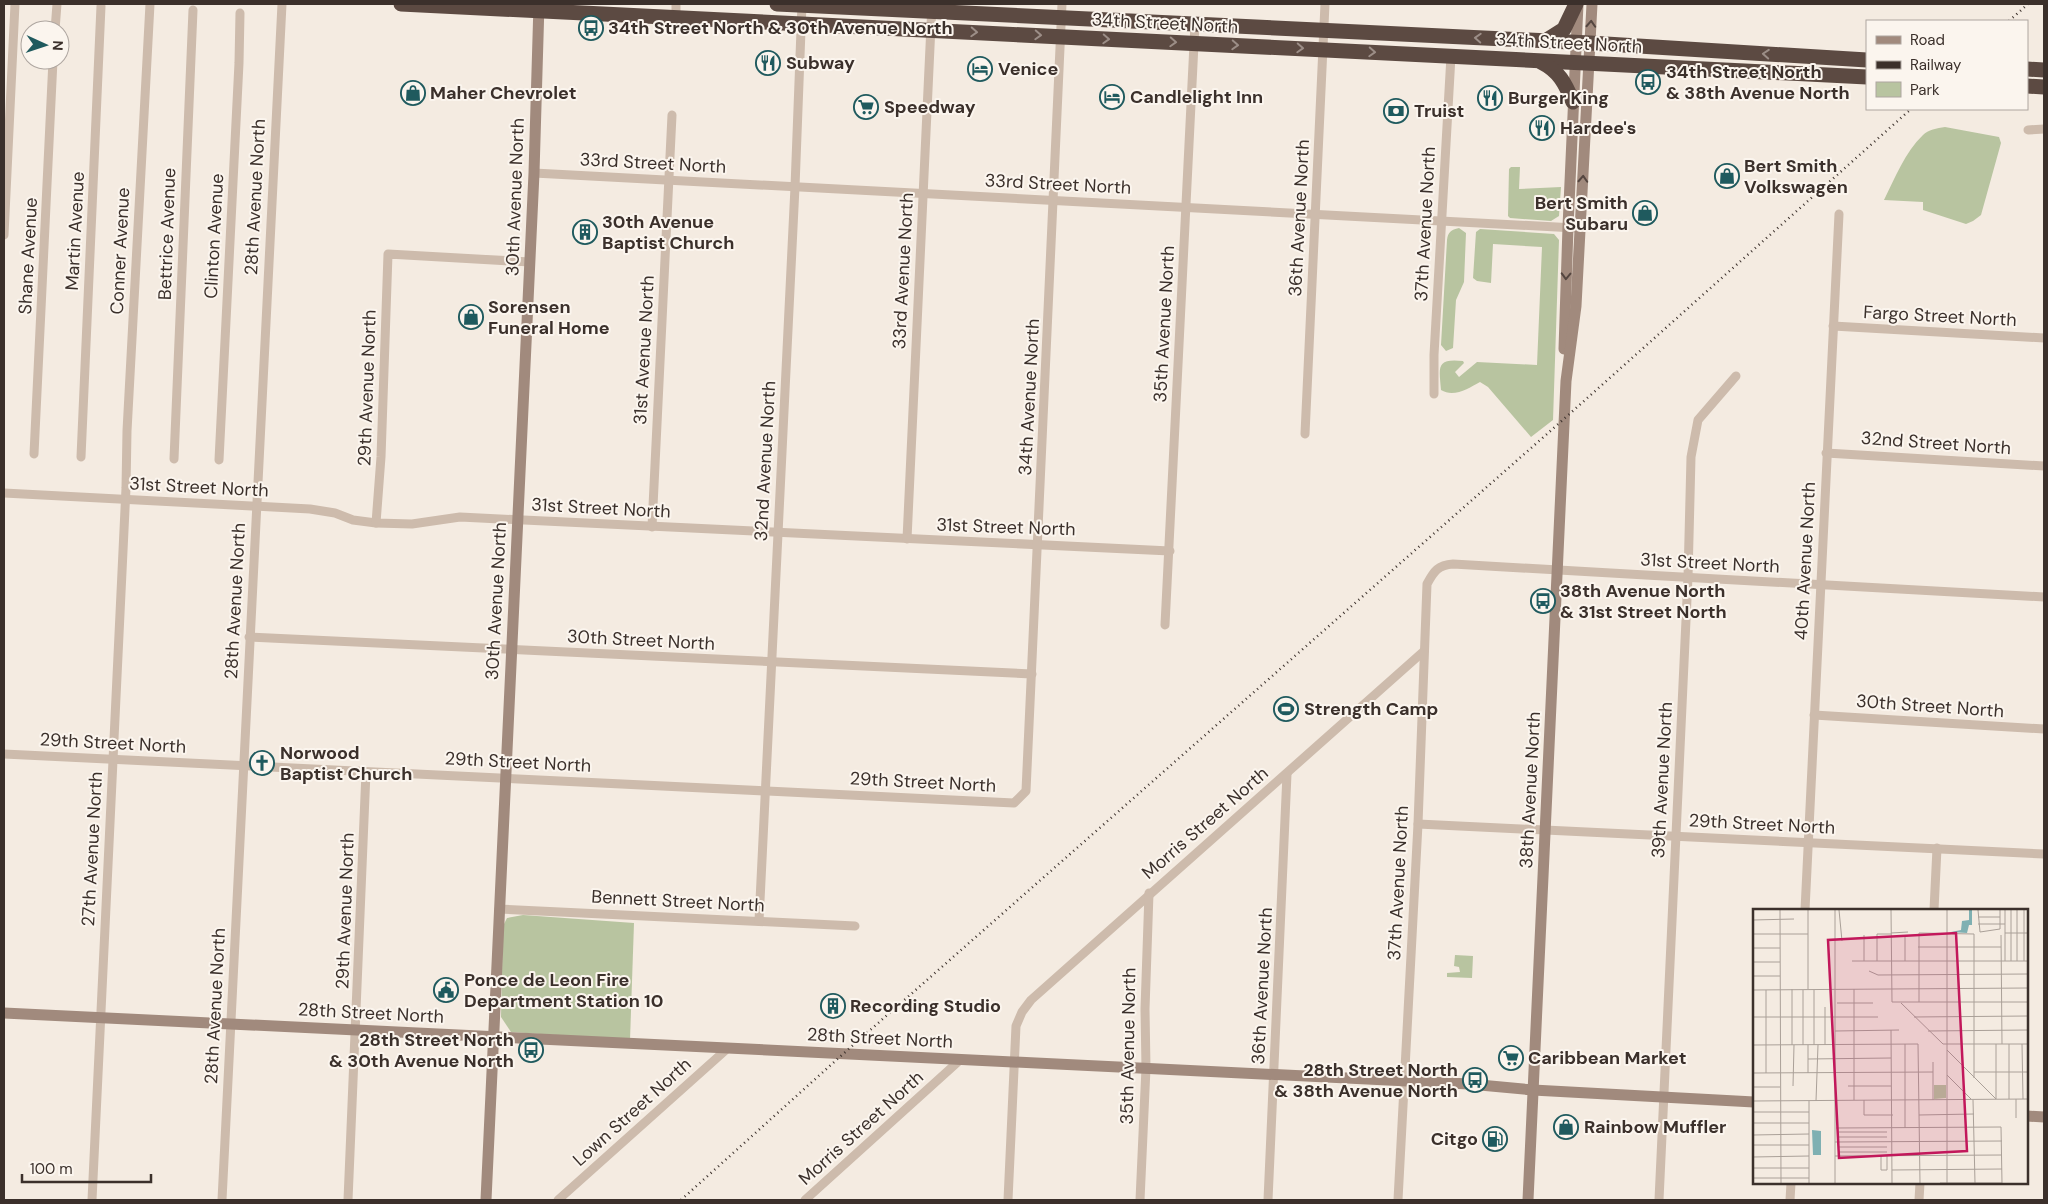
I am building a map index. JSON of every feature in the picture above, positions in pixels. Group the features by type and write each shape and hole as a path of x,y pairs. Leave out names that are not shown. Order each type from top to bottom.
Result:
{"highway":[{"name":"34th Street North","path":"401,4 676,11 801,24 1866,77"},
{"name":"34th Street North","path":"777,4 1062,11 1195,24 1583,43 1866,60"},
{"path":"1544,41 1564,29 1577,4"},
{"path":"1400,54 1406,49 1436,47 1452,37"},
{"path":"1540,61 1554,68 1561,77 1573,102"},
{"path":"2028,69 2044,70"},
{"path":"2028,86 2044,88"}],"street":[{"path":"4,235 15,4"},
{"path":"56,20 57,4"},
{"name":"Conner Avenue","path":"125,499 150,4"},
{"name":"28th Avenue North","path":"222,1200 255,506 282,4"},
{"name":"32nd Avenue North","path":"759,920 795,187 802,4"},
{"name":"36th Avenue North","path":"1305,434 1325,4"},
{"name":"38th Avenue North","path":"1577,4 1583,43"},
{"name":"38th Avenue North","path":"1528,1200 1566,381 1576,306 1580,228 1583,43 1592,4"},
{"name":"Martin Avenue","path":"82,457 101,6"},
{"name":"30th Avenue North","path":"486,1200 534,173 539,7"},
{"name":"33rd Avenue North","path":"907,540 932,7"},
{"name":"Bettrice Avenue","path":"174,459 193,10"},
{"name":"34th Avenue North","path":"1026,791 1062,11"},
{"name":"Clinton Avenue","path":"219,460 240,13"},
{"name":"35th Avenue North","path":"1165,625 1195,24"},
{"name":"37th Avenue North","path":"1434,394 1441,221 1451,56"},
{"name":"38th Avenue North","path":"1566,381 1564,347 1573,102 1582,63"},
{"name":"Shane Avenue","path":"34,454 53,70"},
{"name":"31st Avenue North","path":"652,527 672,115"},
{"path":"2028,130 2044,130"},
{"name":"33rd Street North","path":"534,173 1580,228"},
{"name":"40th Avenue North","path":"1805,909 1839,214"},
{"name":"29th Avenue North","path":"376,523 381,457 388,254 530,262"},
{"name":"Fargo Street North","path":"1833,326 2044,338"},
{"name":"39th Avenue North","path":"1659,1200 1688,577 1691,457 1698,420 1736,376"},
{"name":"32nd Street North","path":"1826,453 2044,466"},
{"name":"31st Street North","path":"4,493 310,509 335,513 353,520 376,523 412,524 460,517 907,540 1170,551"},
{"name":"27th Avenue North","path":"92,1200 125,499"},
{"name":"31st Street North","path":"1435,570 1443,564 1453,564 1820,586 2044,597"},
{"name":"37th Avenue North","path":"1398,1200 1418,824 1427,584 1435,570"},
{"name":"30th Street North","path":"249,637 1032,674"},
{"name":"Morris Street North","path":"1014,1062 1016,1026 1022,1012 1031,1000 1149,893 1287,774 1424,651"},
{"name":"30th Street North","path":"1814,715 2044,729"},
{"name":"29th Street North","path":"4,754 1014,803 1026,791"},
{"name":"29th Avenue North","path":"348,1200 366,772"},
{"name":"36th Avenue North","path":"1268,1200 1287,774"},
{"name":"29th Street North","path":"1418,824 2044,854"},
{"path":"1934,909 1938,848"},
{"name":"35th Avenue North","path":"1140,1200 1146,1068 1145,1009 1149,893"},
{"name":"Bennett Street North","path":"499,909 855,926"},
{"name":"28th Street North","path":"4,1013 1403,1081 1753,1102"},
{"name":"Lown Street North","path":"558,1200 728,1048"},
{"name":"Morris Street North","path":"805,1200 960,1060"},
{"path":"1008,1200 1014,1062"},
{"path":"2028,1116 2044,1117"},
{"path":"1790,1200 1791,1184"},
{"path":"1919,1200 1920,1184"}],"green space":[{"path":"1945,127 1999,137 2001,143 1981,215 1966,224 1923,210 1923,202 1884,200 1911,149 1927,132"},
{"path":"1511,167 1520,167 1519,189 1561,187 1559,216 1551,221 1510,218 1508,216 1509,169"},
{"path":"1459,228 1466,233 1464,282 1456,300 1453,348 1446,351 1441,345 1447,240 1450,232"},
{"path":"1480,229 1554,234 1559,240 1553,420 1531,437 1488,387 1480,382 1456,393 1441,390 1440,370 1441,366 1448,361 1463,361 1464,363 1455,372 1459,377 1477,362 1537,365 1542,247 1493,244 1491,283 1477,281 1473,278 1476,232"},
{"path":"523,915 634,923 630,1040 511,1032 501,1017 503,926 507,918"},
{"path":"1455,955 1473,956 1472,978 1447,977 1447,973 1460,972 1459,967 1454,966"}],"railway":[{"path":"2010,20 2028,4"},
{"path":"681,1200 843,1054 1547,434 1910,110"}],"place":[{"name":"34th Street North & 30th Avenue North","path":"591,28"},
{"name":"Subway","path":"768,63"},
{"name":"Venice","path":"980,69"},
{"name":"34th Street North & 38th Avenue North","path":"1648,82"},
{"name":"Maher Chevrolet","path":"413,93"},
{"name":"Candlelight Inn","path":"1112,97"},
{"name":"Burger King","path":"1490,98"},
{"name":"Speedway","path":"866,107"},
{"name":"Truist","path":"1396,111"},
{"name":"Hardee's","path":"1542,128"},
{"name":"Bert Smith Volkswagen","path":"1727,176"},
{"name":"Bert Smith Subaru","path":"1645,213"},
{"name":"30th Avenue Baptist Church","path":"585,232"},
{"name":"Sorensen Funeral Home","path":"471,317"},
{"name":"38th Avenue North & 31st Street North","path":"1543,601"},
{"name":"Strength Camp","path":"1286,709"},
{"name":"Norwood Baptist Church","path":"262,763"},
{"name":"Ponce de Leon Fire Department Station 10","path":"446,990"},
{"name":"Recording Studio","path":"833,1006"},
{"name":"28th Street North & 30th Avenue North","path":"531,1050"},
{"name":"Caribbean Market","path":"1511,1058"},
{"name":"28th Street North & 38th Avenue North","path":"1475,1080"},
{"name":"Rainbow Muffler","path":"1566,1127"},
{"name":"Citgo","path":"1495,1139"}]}
